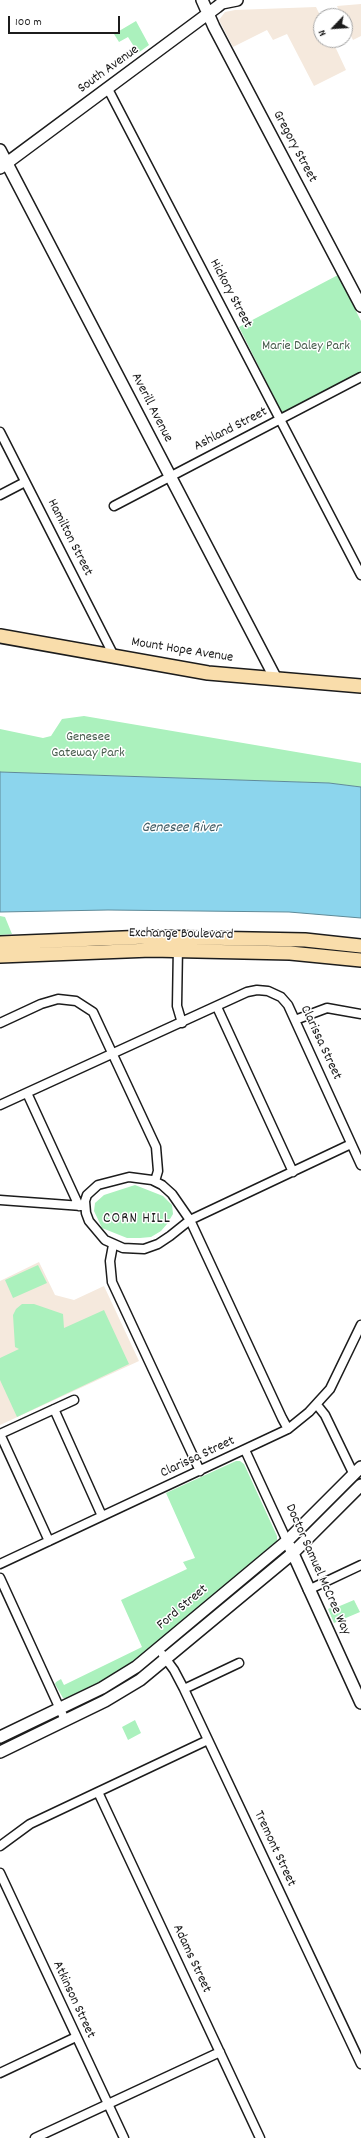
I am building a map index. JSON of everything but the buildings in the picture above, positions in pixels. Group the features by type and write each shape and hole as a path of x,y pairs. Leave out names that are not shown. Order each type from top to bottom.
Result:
{"main road":[{"name":"Gregory Street","path":"202,0 361,306"},
{"name":"South Avenue","path":"3,166 222,3 237,0"},
{"name":"Averill Avenue","path":"0,150 3,166 276,679"},
{"name":"Mount Hope Avenue","path":"0,636 208,673 361,686"},
{"name":"Exchange Boulevard","path":"0,943 111,938 296,953 361,960"},
{"name":"Exchange Boulevard","path":"0,956 110,951 178,944 305,940 361,946"},
{"name":"Ford Street","path":"0,1737 114,1682 157,1649 287,1541 357,1471"},
{"name":"Ford Street","path":"0,1752 122,1691 166,1659 293,1553 361,1485"},
{"name":"Doctor Samuel McCree Way","path":"287,1541 308,1590 361,1703"}],"street":[{"name":"Hickory Street","path":"108,89 361,575"},
{"name":"Ashland Street","path":"114,506 361,377"},
{"name":"Hamilton Street","path":"0,432 114,656"},
{"path":"0,495 25,482"},
{"path":"178,944 177,1006 182,1023"},
{"name":"Clarissa Street","path":"0,1105 27,1094 247,992 257,990 268,991 277,994 285,1001 361,1165"},
{"path":"0,1023 50,1000 67,998 76,1000 93,1012 114,1054 156,1147 158,1171 155,1181"},
{"path":"217,1007 293,1172"},
{"path":"295,1020 327,1008 361,1014"},
{"path":"27,1094 89,1221 96,1231 113,1245 129,1250 150,1247 170,1236 190,1220 351,1144"},
{"path":"82,1206 87,1195 92,1189 104,1182 130,1177 155,1181 172,1194 190,1220 288,1429"},
{"path":"0,1200 82,1206"},
{"path":"113,1245 110,1261 112,1282 200,1471"},
{"name":"Clarissa Street","path":"0,1564 288,1429 317,1405 337,1376 361,1325"},
{"path":"49,1541 0,1434 74,1400"},
{"path":"317,1405 325,1415 357,1471"},
{"path":"54,1409 102,1516"},
{"name":"Doctor Samuel McCree Way","path":"245,1450 287,1541"},
{"path":"308,1590 361,1566"},
{"path":"0,1578 65,1720"},
{"name":"Tremont Street","path":"157,1649 166,1659 184,1689 361,2064"},
{"path":"184,1689 239,1663"},
{"path":"0,1846 30,1824 208,1740"},
{"name":"Adams Street","path":"98,1792 260,2138"},
{"name":"Atkinson Street","path":"0,1873 124,2138"},
{"path":"0,2073 76,2038"},
{"path":"35,2138 45,2136 107,2104 220,2052"}],"shaded area":[{"path":"361,4 361,36 353,40 353,8 338,8 337,6"},
{"path":"316,7 313,8 313,48 336,48 346,70 314,86 287,34 273,40 267,30 233,47 219,20 225,12 235,10"},
{"path":"39,1262 55,1295 74,1300 104,1286 139,1361 0,1425 0,1281"}],"green space":[{"path":"136,21 149,45 138,53 128,37 119,42 114,34"},
{"name":"Marie Daley Park","path":"338,275 361,321 361,374 283,415 239,327"},
{"name":"Genesee Gateway Park","path":"84,716 361,763 361,787 329,783 0,772 0,729 43,738 51,736 62,719"},
{"path":"0,916 5,917 12,934 0,935"},
{"path":"135,1185 163,1196 172,1205 173,1214 167,1224 161,1231 151,1237 127,1238 102,1228 94,1211 95,1203 104,1195"},
{"path":"38,1265 47,1283 13,1298 5,1280"},
{"path":"22,1304 34,1304 63,1314 64,1328 104,1310 129,1364 17,1417 0,1380 0,1358 19,1349 15,1347 13,1315 16,1309"},
{"path":"236,1461 240,1461 244,1464 277,1536 277,1543 145,1653 116,1675 68,1699 63,1698 55,1684 56,1682 61,1679 64,1685 142,1647 121,1600 187,1569 183,1562 195,1558 166,1493"},
{"path":"354,1600 360,1612 334,1623 328,1609 334,1606 335,1608"},
{"path":"135,1720 141,1733 128,1740 122,1727"}],"water":[{"name":"Genesee River","path":"0,772 329,783 361,787 361,918 289,912 108,910 0,912"}],"district":[{"name":"CORN HILL","path":"137,1220"}]}
